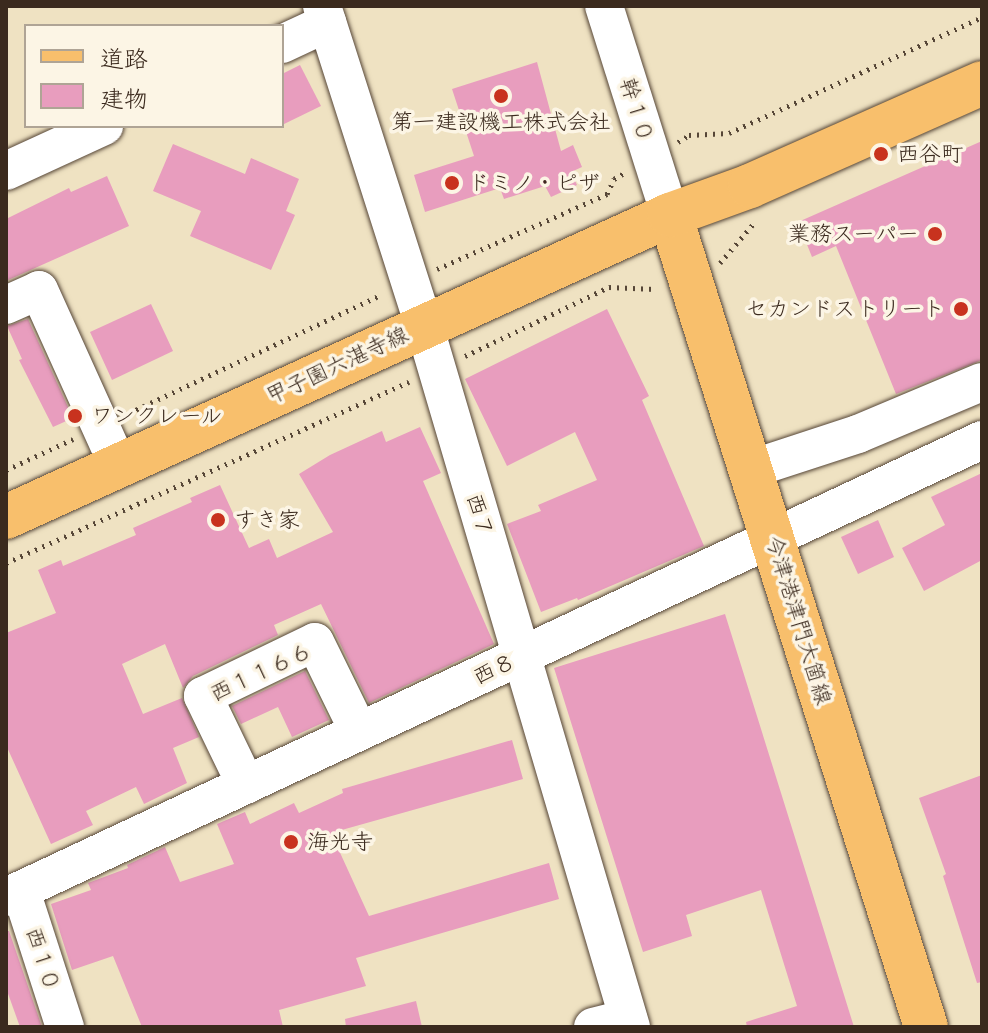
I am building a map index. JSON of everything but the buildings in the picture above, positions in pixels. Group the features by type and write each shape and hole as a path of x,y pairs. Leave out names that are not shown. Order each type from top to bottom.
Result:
{"main road":[{"name":"甲子園六湛寺線","path":"670,215 740,160 982,53"},
{"name":"甲子園六湛寺線","path":"6,517 670,215 750,186 982,83"},
{"name":"今津港津門大箇線","path":"670,215 926,1027"}],"street":[{"name":"幹１０","path":"604,6 670,215"},
{"path":"284,43 325,15"},
{"name":"西７","path":"325,15 424,325 522,655 617,1024"},
{"path":"6,171 100,128"},
{"path":"6,305 39,290 118,465"},
{"path":"751,469 858,434 982,382"},
{"path":"858,434 880,487"},
{"name":"西８","path":"13,894 982,440"},
{"name":"西１１６６","path":"246,785 203,696 315,642 359,732"},
{"name":"西１０","path":"13,894 65,1027"}],"path":[{"path":"6,470 408,282 607,194 614,179 689,135 729,133 982,17"},
{"path":"6,563 437,369 609,287 654,290 723,262 761,214"}],"place":[{"name":"第一建設機工株式会社","path":"501,96"},
{"name":"西谷町","path":"881,154"},
{"name":"ドミノ・ピザ","path":"452,183"},
{"name":"業務スーパー","path":"935,234"},
{"name":"セカンドストリート","path":"961,309"},
{"name":"ワンクレール","path":"75,416"},
{"name":"すき家","path":"218,520"},
{"name":"海光寺","path":"291,842"}]}
